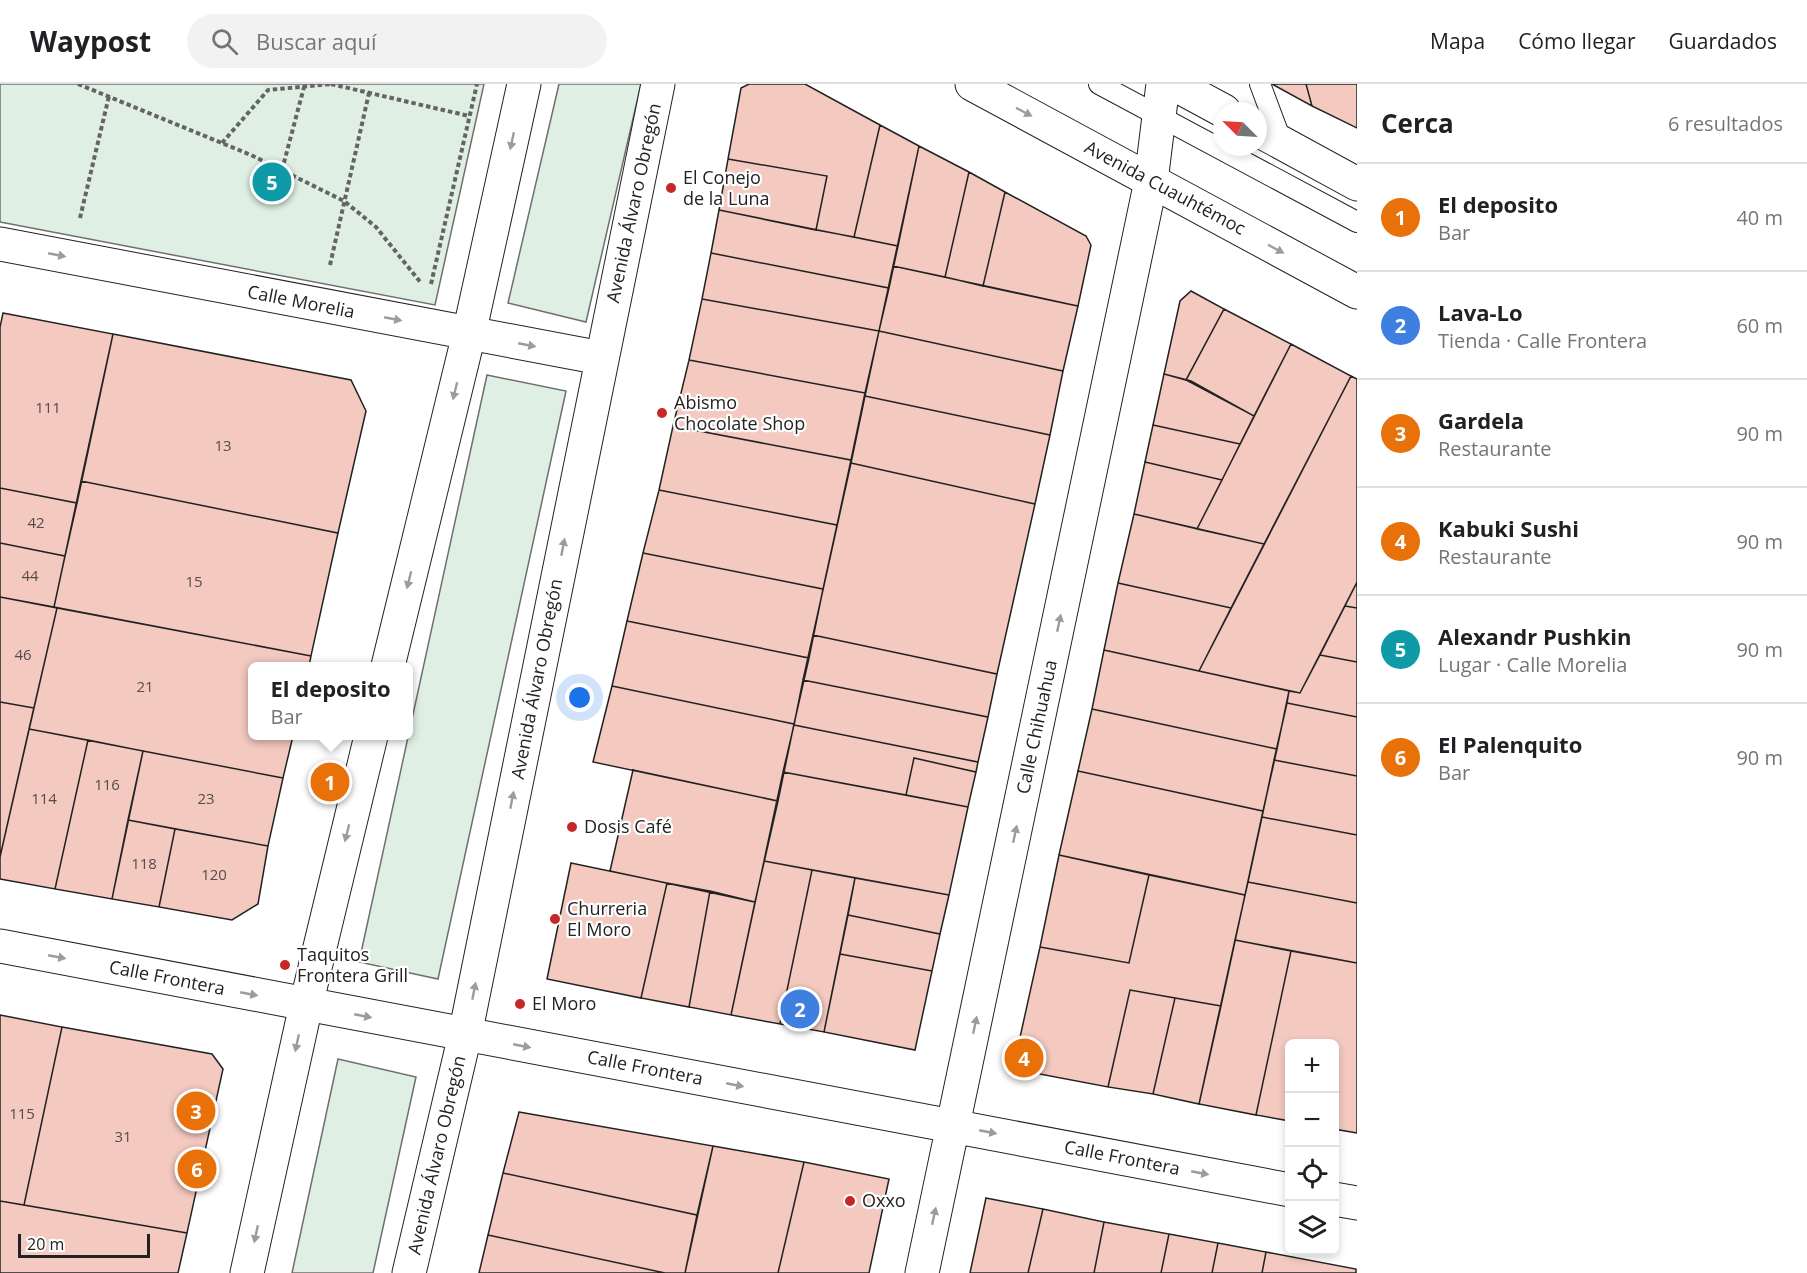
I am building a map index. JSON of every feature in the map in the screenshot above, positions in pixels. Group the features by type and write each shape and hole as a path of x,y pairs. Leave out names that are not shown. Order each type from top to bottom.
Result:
{"street":[{"path":"389,662 469,334 524,84"},
{"name":"Avenida Álvaro Obregón","path":"409,1273 465,1035 658,84"},
{"name":"Avenida Cuauhtémoc","path":"972,84 1357,292"},
{"name":"Calle Chihuahua","path":"922,1273 1151,181 1163,84"},
{"path":"1174,84 1213,105"},
{"path":"1270,136 1357,184"},
{"name":"Calle Morelia","path":"0,244 601,358"},
{"path":"247,1273 306,1005 370,740"},
{"name":"Calle Frontera","path":"0,946 1285,1189"},
{"path":"1339,1200 1357,1203"}],"lane":[{"path":"1099,84 1357,222"},
{"path":"1260,84 1270,136"}],"path":[{"path":"78,84 222,143 344,201 376,227 398,257"},
{"path":"222,143 268,90 331,84 469,116"},
{"path":"429,292 477,84"},
{"path":"282,170 304,87"},
{"path":"328,272 369,93"},
{"path":"79,222 109,96"}],"green space":[{"path":"0,84 484,84 435,305 0,222"},
{"path":"559,84 641,84 586,322 508,303"},
{"path":"487,375 566,391 438,979 359,962 407,740 413,740 413,714"},
{"path":"338,1059 416,1077 373,1273 292,1273"}],"building":[{"path":"749,84 805,84 880,125 854,237 816,230 827,176 728,159 741,88"},
{"path":"1272,84 1306,84 1312,106"},
{"path":"1306,84 1357,84 1357,128 1312,106"},
{"path":"880,125 919,146 898,246 854,237"},
{"path":"919,146 969,172 945,277 893,266"},
{"path":"728,159 827,176 816,230 719,210"},
{"path":"969,172 1005,192 983,286 945,277"},
{"path":"1005,192 1086,236 1091,245 1078,306 983,286"},
{"path":"719,210 898,246 889,288 711,253"},
{"path":"711,253 889,288 879,331 702,299"},
{"path":"893,266 1078,306 1063,371 879,331"},
{"path":"1191,291 1224,309 1186,380 1164,374 1180,301"},
{"path":"702,299 879,331 865,393 689,360"},
{"path":"1224,309 1291,344 1254,416 1186,380"},
{"path":"3,313 113,334 77,503 0,488 0,327"},
{"path":"879,331 1063,371 1050,435 865,396"},
{"path":"113,334 351,380 366,411 338,533 81,481"},
{"path":"1291,344 1351,376 1264,544 1197,529"},
{"path":"689,360 865,393 851,460 673,426"},
{"path":"1164,374 1191,381 1254,416 1240,444 1153,425"},
{"path":"1351,376 1357,379 1357,582 1300,693 1199,671"},
{"path":"865,396 1050,435 1035,504 851,463"},
{"path":"1153,425 1240,444 1222,480 1145,462"},
{"path":"673,426 851,460 837,525 659,490"},
{"path":"1145,462 1222,480 1197,529 1134,514"},
{"path":"851,463 1035,504 997,674 813,635"},
{"path":"81,481 338,533 311,656 54,607"},
{"path":"0,488 77,503 65,556 0,543"},
{"path":"659,490 837,525 823,589 643,553"},
{"path":"1134,514 1264,544 1231,608 1118,583"},
{"path":"0,543 65,556 54,607 0,597"},
{"path":"643,553 823,589 809,658 627,621"},
{"path":"1357,582 1357,608 1345,606"},
{"path":"1118,583 1231,608 1199,671 1104,650"},
{"path":"0,597 57,608 34,708 0,702"},
{"path":"1345,606 1357,608 1357,662 1320,655"},
{"path":"57,608 311,656 310,662 248,662 248,740 292,740 283,778 29,729"},
{"path":"627,621 809,658 794,724 612,686"},
{"path":"813,635 997,674 988,717 803,680"},
{"path":"1104,650 1289,691 1277,749 1092,709"},
{"path":"1320,655 1357,662 1357,717 1287,703 1289,691 1300,693"},
{"path":"803,680 988,717 978,762 794,725"},
{"path":"612,686 794,724 778,801 593,762"},
{"path":"0,702 34,708 0,857"},
{"path":"1287,703 1357,717 1357,776 1274,760"},
{"path":"1092,709 1277,749 1263,811 1078,771"},
{"path":"794,725 978,762 976,772 914,758 906,795 783,772"},
{"path":"29,729 88,740 55,889 0,879 0,857"},
{"path":"88,740 143,751 112,899 55,889"},
{"path":"143,751 283,778 268,846 128,820"},
{"path":"914,758 976,772 968,807 906,795"},
{"path":"1274,760 1357,776 1357,835 1262,817"},
{"path":"633,770 778,801 755,902 610,871"},
{"path":"1078,771 1263,811 1245,895 1059,855"},
{"path":"783,772 968,807 949,895 764,861"},
{"path":"1262,817 1357,835 1357,903 1248,882"},
{"path":"128,820 175,829 159,907 112,899"},
{"path":"175,829 268,846 258,904 232,920 159,907"},
{"path":"1059,855 1149,875 1129,963 1040,947"},
{"path":"764,861 812,870 780,1024 731,1015"},
{"path":"571,863 667,883 641,998 547,979"},
{"path":"812,870 855,878 824,1032 780,1024"},
{"path":"1149,875 1245,895 1221,1006 1130,990 1108,1087 1013,1069 1040,947 1129,963"},
{"path":"855,878 949,895 940,934 848,915"},
{"path":"1248,882 1357,903 1357,963 1235,940"},
{"path":"667,883 710,891 689,1007 641,998"},
{"path":"710,891 755,902 731,1015 689,1007"},
{"path":"848,915 940,934 932,971 840,954"},
{"path":"1235,940 1291,951 1256,1115 1199,1104"},
{"path":"1291,951 1357,963 1357,1133 1339,1130 1339,1039 1285,1039 1285,1120 1256,1115"},
{"path":"840,954 932,971 915,1050 824,1032"},
{"path":"1130,990 1175,998 1153,1094 1108,1087"},
{"path":"1175,998 1221,1006 1199,1104 1153,1094"},
{"path":"0,1015 62,1027 24,1205 0,1201"},
{"path":"62,1027 212,1054 223,1069 187,1233 24,1205"},
{"path":"519,1112 713,1146 697,1215 503,1173"},
{"path":"713,1146 804,1162 778,1273 685,1273"},
{"path":"804,1162 889,1179 869,1273 778,1273"},
{"path":"503,1173 697,1215 685,1273 665,1273 488,1235"},
{"path":"986,1198 1043,1209 1028,1273 970,1273"},
{"path":"0,1201 187,1233 178,1273 0,1273"},
{"path":"1043,1209 1104,1222 1094,1273 1028,1273"},
{"path":"1104,1222 1169,1234 1161,1273 1094,1273"},
{"path":"1169,1234 1218,1243 1212,1273 1161,1273"},
{"path":"488,1235 665,1273 479,1273"},
{"path":"1218,1243 1266,1252 1262,1273 1212,1273"},
{"path":"1266,1252 1356,1269 1356,1273 1262,1273"}],"place":[{"name":"Alexandr Pushkin","path":"272,182"},
{"name":"El Conejo de la Luna","path":"671,188"},
{"name":"Abismo Chocolate Shop","path":"662,413"},
{"name":"El deposito","path":"330,782"},
{"name":"Dosis Café","path":"572,827"},
{"name":"Churreria El Moro","path":"555,919"},
{"name":"Taquitos Frontera Grill","path":"285,965"},
{"name":"El Moro","path":"520,1004"},
{"name":"Lava-Lo","path":"800,1009"},
{"name":"Kabuki Sushi","path":"1024,1058"},
{"name":"Gardela","path":"196,1111"},
{"name":"El Palenquito","path":"197,1169"},
{"name":"Oxxo","path":"850,1201"}]}
